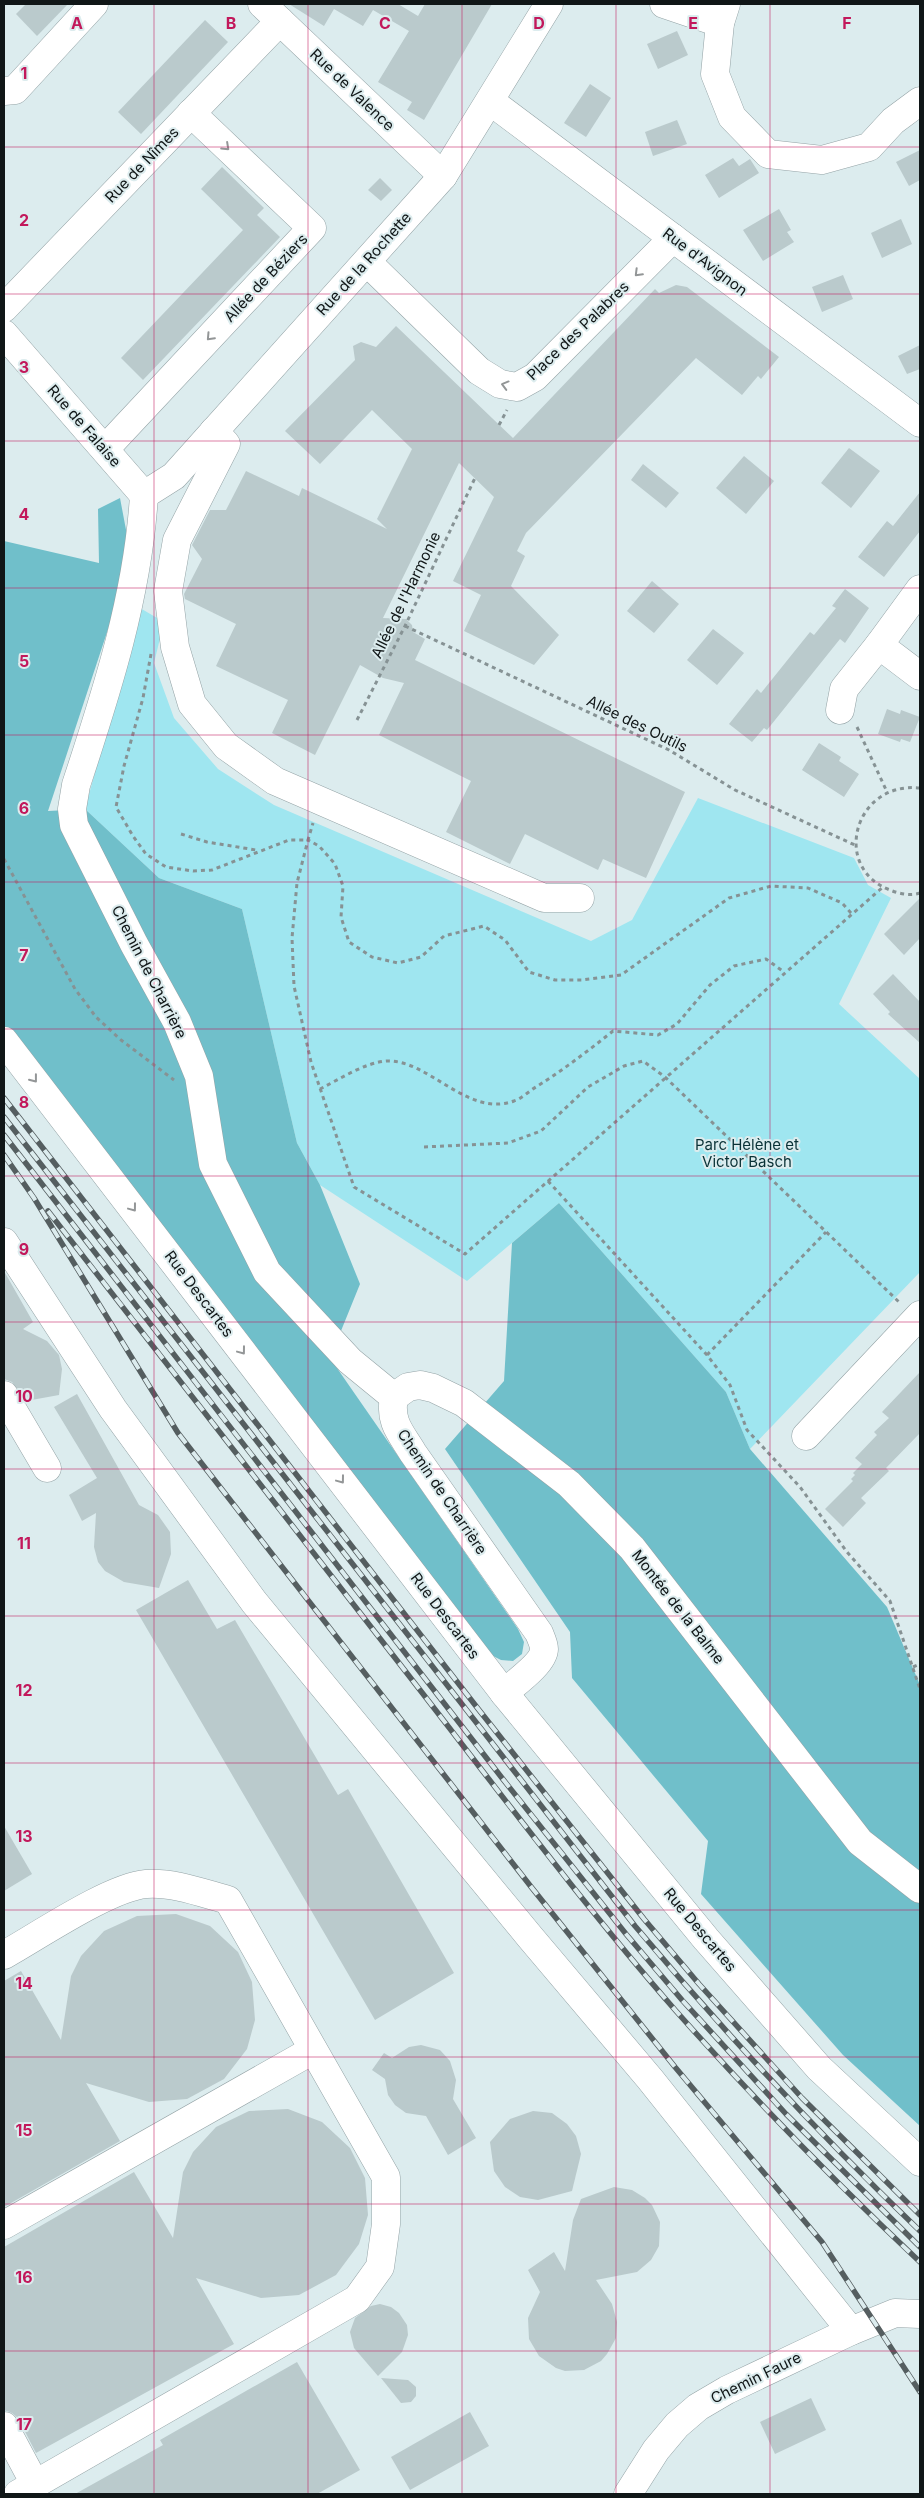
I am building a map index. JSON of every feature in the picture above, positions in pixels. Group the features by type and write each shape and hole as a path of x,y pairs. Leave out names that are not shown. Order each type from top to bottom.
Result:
{"street":[{"path":"4,91 15,90 94,4"},
{"name":"Rue de la Rochette","path":"144,495 174,476 443,176 548,4"},
{"path":"664,4 723,13 715,74 732,117 768,154 822,160 869,147 893,121 920,101"},
{"name":"Rue de Nîmes","path":"4,308 191,113 271,12"},
{"name":"Rue de Valence","path":"271,12 443,176"},
{"name":"Rue d'Avignon","path":"490,101 920,423"},
{"name":"Allée de Béziers","path":"105,449 312,228 191,113"},
{"name":"Place des Palabres","path":"367,262 479,371 500,384 517,388 535,377 673,238"},
{"name":"Rue de Falaise","path":"4,334 144,495"},
{"path":"214,431 226,444 178,540 168,591 175,647 192,704 226,746 275,781 544,898 580,898"},
{"name":"Chemin de Charrière","path":"144,495 142,523 121,641 76,786 72,808 74,825 134,944 177,1022 199,1076 213,1164 267,1272 350,1361 394,1397 391,1411 394,1422 542,1640 544,1654 538,1663 504,1693"},
{"path":"840,710 844,689 920,589"},
{"path":"879,645 920,676"},
{"name":"Rue Descartes","path":"4,1041 504,1693 706,1939 819,2068 920,2162"},
{"path":"4,1242 112,1409 254,1602 523,1929 650,2079 851,2332"},
{"path":"806,1436 910,1309"},
{"name":"Montée de la Balme","path":"394,1397 408,1387 420,1384 464,1403 569,1484 632,1548 860,1842 920,1889"},
{"path":"4,1395 47,1468"},
{"path":"4,1955 111,1894 146,1884 182,1887 228,1900 386,2177 386,2224 380,2267 357,2299 27,2489 4,2426"},
{"path":"4,2225 313,2050"},
{"name":"Chemin Faure","path":"628,2494 656,2450 677,2425 698,2407 727,2390 895,2313 920,2314"}],"path":[{"name":"Allée de l'Harmonie","path":"357,720 405,626 475,478"},
{"name":"Allée des Outils","path":"405,626 669,750 735,790 857,846"},
{"path":"143,698 124,766 116,807 146,854 166,867 193,872 212,870 258,850"},
{"path":"840,710 856,723 887,792"},
{"path":"920,788 903,788 887,792 872,803 861,818 856,836 862,865 871,878 883,888 899,894 920,893"},
{"path":"319,801 297,883 292,938 293,976 311,1062 354,1187 465,1254 851,913 883,888"},
{"path":"181,834 207,842 258,850 270,849 289,840 308,840 319,846 335,864 342,886 341,917 349,942 372,957 398,963 421,958 444,936 484,926 505,940 528,972 555,980 582,980 621,975 729,898 771,886 808,888 842,903 851,913"},
{"path":"4,860 75,989 96,1017 177,1083"},
{"path":"320,1089 360,1069 386,1061 412,1066 455,1092 490,1104 513,1101 564,1069 613,1031 658,1035 677,1024 710,985 734,966 766,959 784,972"},
{"path":"424,1147 508,1143 541,1131 588,1087 624,1066 644,1061 665,1077 826,1232 910,1309"},
{"path":"548,1181 707,1355 730,1385 747,1430 800,1487 848,1552 890,1601 920,1689"},
{"path":"707,1355 826,1232"},
{"path":"912,1667 920,1664"}],"green space":[{"name":"Parc Hélène et Victor Basch","path":"140,608 164,622 154,663 174,718 218,769 274,805 591,941 632,920 698,798 854,858 868,885 891,898 839,1004 920,1079 920,1272 750,1449 726,1392 559,1203 467,1281 320,1185 297,1143 242,909 159,878 85,809"}],"shaded area":[{"path":"120,498 130,551 119,596 48,811 85,809 159,878 242,909 297,1143 320,1185 360,1284 330,1358 518,1629 524,1642 522,1654 513,1661 501,1660 485,1652 4,1026 4,541 99,563 98,509"},
{"path":"559,1203 726,1392 750,1449 887,1607 920,1685 920,2126 843,2055 701,1894 708,1841 572,1678 570,1632 445,1449 504,1381 512,1243"}],"building":[{"path":"26,4 68,4 37,36 16,14"},
{"path":"289,4 398,4 418,16 425,4 492,4 424,120 407,110 412,102 378,82 409,31 373,10 363,26 334,9 324,26"},
{"path":"205,20 228,42 141,134 118,112"},
{"path":"677,31 688,55 658,69 647,44"},
{"path":"590,84 611,98 586,137 564,123"},
{"path":"677,120 687,144 653,156 645,132"},
{"path":"920,150 920,180 909,186 896,162"},
{"path":"733,158 739,166 750,159 759,173 719,198 705,175"},
{"path":"222,167 264,208 257,215 280,237 143,380 121,358 243,230 201,189"},
{"path":"380,178 392,190 381,201 368,190"},
{"path":"779,209 791,230 787,232 794,242 763,261 743,230"},
{"path":"901,219 912,244 882,258 871,233"},
{"path":"843,275 853,299 822,312 812,287"},
{"path":"676,285 687,287 779,357 761,379 758,376 742,395 696,358 526,533 517,551 525,556 511,586 559,635 534,665 464,631 481,595 453,581 494,497 459,463 383,618 406,619 412,625 413,632 425,639 415,660 685,792 646,878 603,859 598,870 525,834 510,864 446,832 471,781 379,735 404,683 383,678 360,665 315,755 272,733 288,700 216,666 236,624 185,599 184,594 202,559 192,545 210,510 226,510 246,471 299,496 302,488 387,529 377,519 412,449 372,410 320,464 285,431 355,360 353,346 361,342 376,347 396,326 513,438 655,289 659,293"},
{"path":"920,345 920,369 907,374 898,356"},
{"path":"849,448 880,471 851,508 821,483"},
{"path":"744,456 774,481 746,514 716,488"},
{"path":"643,464 679,493 666,508 631,480"},
{"path":"920,492 920,531 884,577 858,557 887,521 893,526"},
{"path":"652,581 679,604 654,633 627,611"},
{"path":"845,589 869,608 845,643 840,639 767,730 764,728 752,742 729,724 757,689 761,693 810,632 814,635 836,608 832,606"},
{"path":"713,629 744,653 717,685 687,660"},
{"path":"887,709 900,714 901,710 920,717 910,742 901,739 900,742 878,734"},
{"path":"819,743 841,757 839,761 859,774 844,797 802,770"},
{"path":"920,898 920,938 904,955 884,934"},
{"path":"893,974 920,1002 920,1043 888,1014 890,1012 873,994"},
{"path":"4,1271 33,1322 23,1329 47,1341 59,1355 62,1369 59,1395 26,1401 12,1382 4,1379"},
{"path":"920,1372 920,1433 886,1468 889,1471 861,1498 866,1503 843,1527 825,1509 853,1481 851,1479 855,1475 853,1473 862,1464 855,1458 877,1435 874,1432 889,1418 882,1412"},
{"path":"77,1394 139,1505 158,1515 170,1532 171,1554 159,1588 124,1582 105,1571 98,1562 94,1547 96,1513 82,1521 69,1495 97,1478 54,1407"},
{"path":"188,1580 217,1629 235,1620 338,1795 348,1789 454,1973 375,2020 136,1610"},
{"path":"4,1826 32,1874 4,1891"},
{"path":"176,1914 210,1926 238,1952 252,1982 255,2020 247,2049 224,2079 187,2099 149,2102 86,2083 120,2141 4,2207 4,1981 21,1971 61,2040 71,1976 81,1956 104,1931 137,1916"},
{"path":"421,2045 440,2050 450,2061 456,2080 453,2099 476,2138 448,2155 426,2116 406,2113 395,2105 388,2095 385,2079 372,2070 384,2053 392,2058 409,2047"},
{"path":"288,2109 322,2122 350,2148 365,2178 368,2215 359,2244 336,2275 299,2295 261,2298 196,2278 234,2344 36,2453 18,2418 4,2410 4,2247 134,2172 173,2238 183,2172 193,2152 216,2127 249,2111"},
{"path":"533,2111 552,2113 567,2124 576,2136 581,2154 572,2191 538,2200 520,2197 505,2187 494,2171 490,2142 510,2119"},
{"path":"614,2187 632,2190 652,2205 660,2222 659,2246 651,2260 637,2272 596,2280 612,2304 617,2322 616,2338 601,2361 584,2370 565,2371 556,2368 539,2356 529,2339 528,2318 540,2292 528,2270 554,2252 565,2271 573,2220 581,2199"},
{"path":"380,2304 391,2307 399,2313 407,2325 408,2335 402,2352 378,2376 354,2348 350,2332 355,2318 371,2306"},
{"path":"297,2362 360,2470 317,2494 75,2494 163,2445 160,2440"},
{"path":"381,2378 408,2380 416,2387 416,2396 411,2402 401,2403"},
{"path":"811,2398 826,2430 775,2454 760,2422"},
{"path":"470,2412 489,2446 410,2490 391,2457"}],"railway":[{"path":"4,1098 479,1710 644,1919 699,1984 802,2098 920,2215"},
{"path":"4,1117 635,1926 773,2082 920,2231"},
{"path":"4,1135 502,1778 626,1934 682,2000 786,2114 920,2247"},
{"path":"4,1155 34,1198 178,1433 532,1888 675,2067 822,2242 920,2392"},
{"path":"48,1211 606,1928 705,2044 765,2108 826,2171 920,2262"}]}
